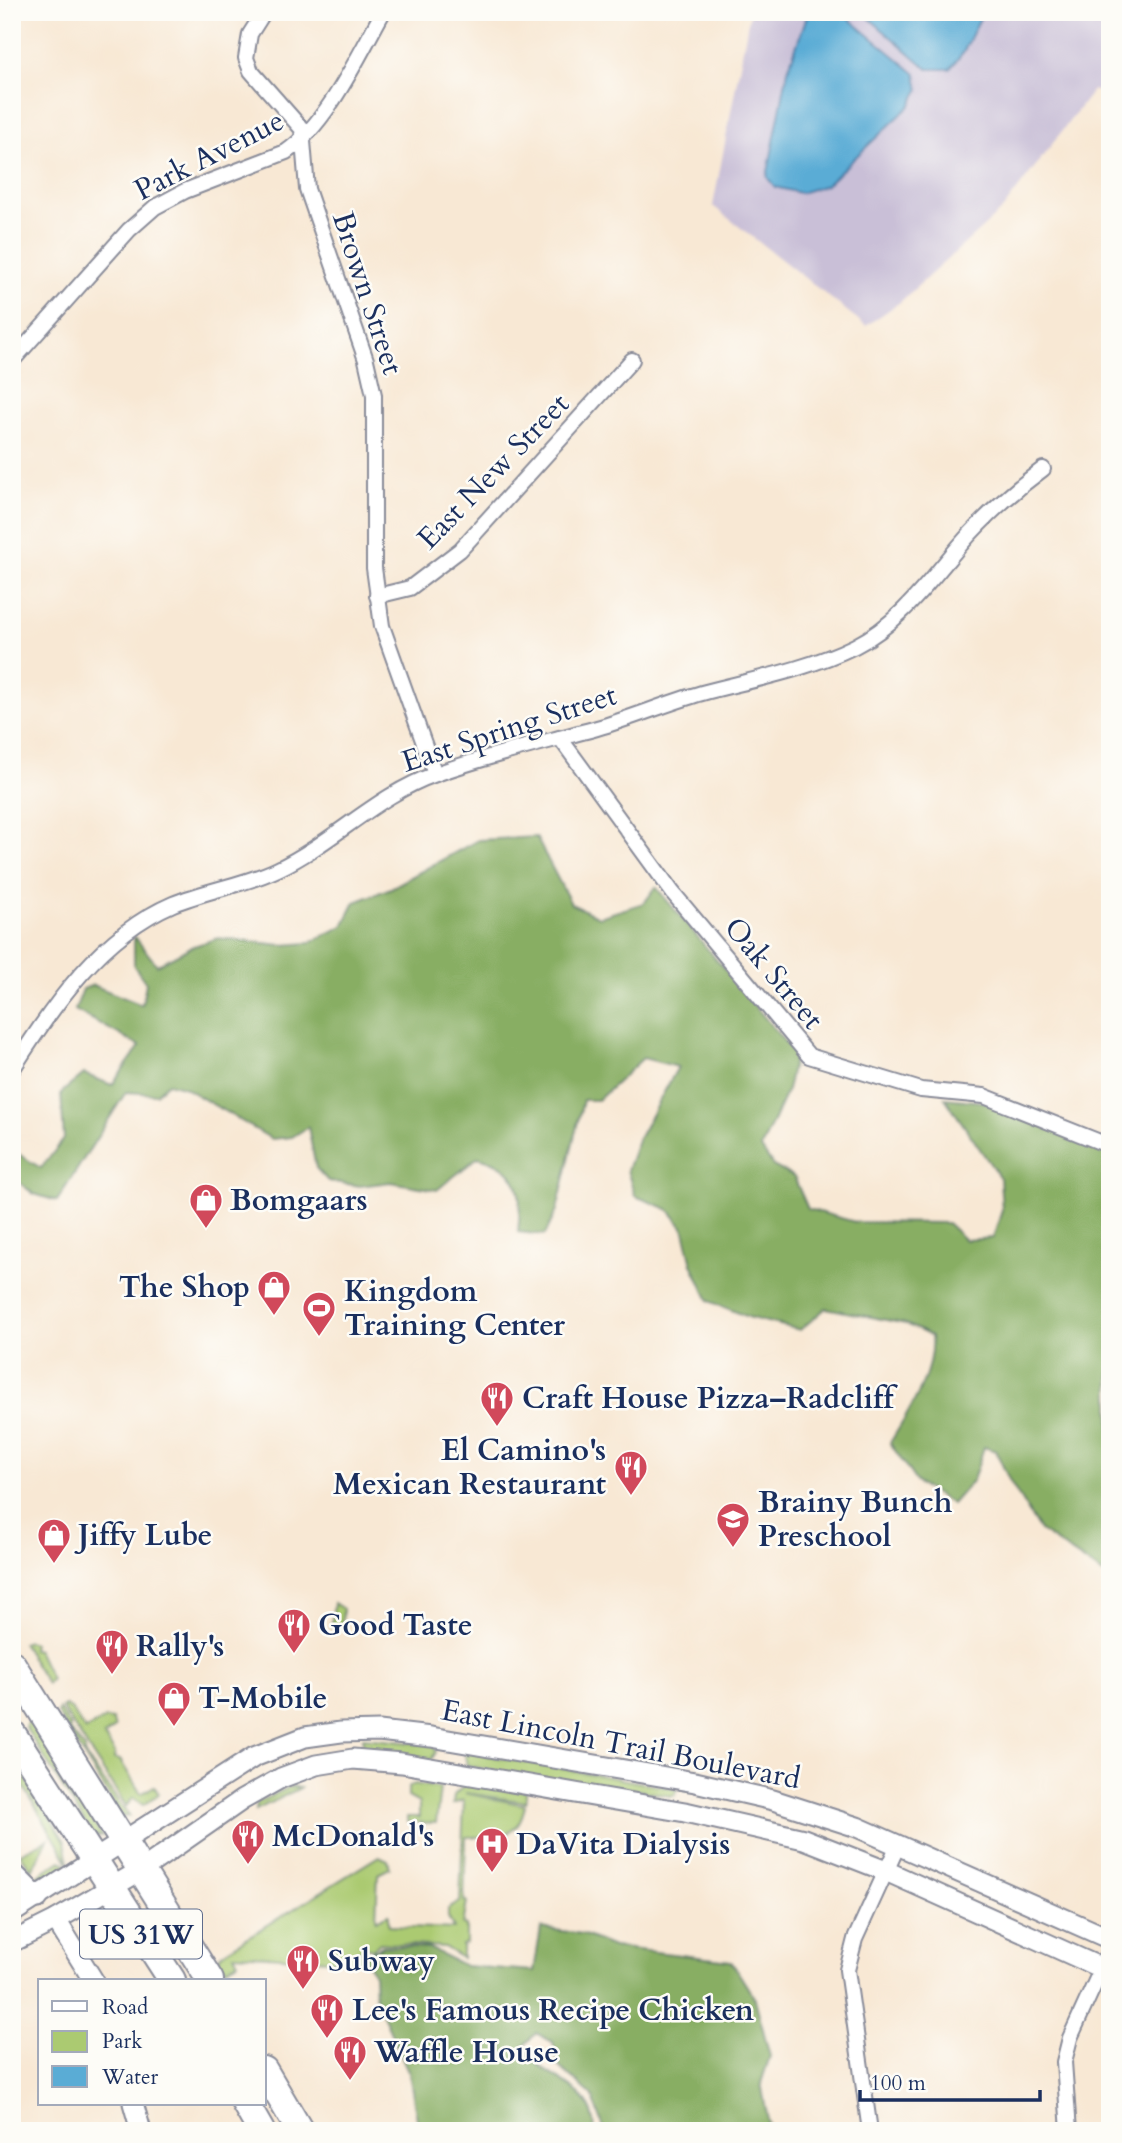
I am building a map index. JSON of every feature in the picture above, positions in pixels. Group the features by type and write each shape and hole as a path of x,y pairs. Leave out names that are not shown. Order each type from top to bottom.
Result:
{"highway":[{"name":"US 31W","path":"12,1664 143,1869 209,1979"},
{"name":"US 31W","path":"12,1733 171,1979"},
{"path":"266,2073 300,2131"},
{"path":"246,2104 261,2131"}],"street":[{"path":"264,12 250,34 246,58 251,71 295,118 304,136"},
{"name":"Park Avenue","path":"12,361 141,217 185,191 286,152 304,136 317,123 383,12"},
{"name":"Brown Street","path":"304,136 307,188 355,326 374,395 374,568 377,596 387,644 436,774"},
{"name":"East New Street","path":"377,596 410,588 460,550 632,360"},
{"name":"East Spring Street","path":"12,1070 69,990 126,929 176,903 254,878 297,859 401,789 436,774 701,694 776,677 825,660 859,644 890,623 994,509 1042,469"},
{"name":"Oak Street","path":"560,738 673,894 809,1056 921,1090 984,1096 1110,1146"},
{"name":"East Lincoln Trail Boulevard","path":"12,1913 222,1775 271,1749 323,1734 369,1731 431,1737 745,1793 830,1817 898,1844 1110,1939"},
{"name":"East Lincoln Trail Boulevard","path":"12,1942 56,1920 143,1869 239,1802 281,1778 316,1765 353,1759 523,1783 743,1823 804,1839 886,1871 1106,1970"},
{"path":"870,2131 847,1970 855,1939 898,1844"},
{"path":"12,1872 38,1898"},
{"path":"56,1920 92,1979"},
{"path":"1069,2131 1064,2062 1070,2038 1106,1970 1110,1950"},
{"path":"133,2104 141,2131"}],"shaded area":[{"path":"750,12 1110,12 1110,95 1093,90 1003,209 900,302 866,326 713,206"}],"green space":[{"path":"536,837 571,904 599,917 644,903 656,887 795,1054 787,1090 761,1148 773,1166 794,1177 808,1209 855,1222 947,1223 965,1240 993,1238 1002,1210 1000,1178 945,1098 985,1102 1110,1152 1110,1232 1107,1234 1110,1248 1110,1573 1105,1575 1040,1531 1009,1480 996,1451 984,1447 973,1480 952,1504 917,1483 890,1443 925,1378 931,1336 906,1324 826,1308 800,1330 751,1318 709,1301 692,1264 683,1227 668,1209 635,1196 627,1170 639,1137 678,1067 643,1058 598,1100 583,1100 557,1210 545,1235 518,1232 520,1205 516,1184 504,1168 493,1162 478,1157 437,1190 390,1182 360,1186 328,1181 316,1168 308,1127 292,1137 272,1139 183,1087 168,1083 156,1094 126,1092 57,1201 34,1194 12,1177 12,1150 41,1168 64,1139 61,1093 84,1074 112,1085 140,1046 75,1010 83,989 93,985 142,1005 146,983 134,966 134,936 157,965 191,947 218,938 282,945 309,943 343,926 355,902 391,888 478,840"},
{"path":"334,1603 343,1609 342,1623 331,1627"},
{"path":"22,1643 33,1643 32,1649 37,1650 51,1679 47,1684"},
{"path":"65,1706 71,1709 85,1730 105,1719 112,1720 115,1728 104,1736 115,1753 114,1759 120,1760 141,1794 154,1786 159,1794 143,1805 133,1798 126,1806 62,1708"},
{"path":"59,1709 70,1726 69,1730 85,1749 84,1754 129,1816 122,1817 57,1713"},
{"path":"27,1722 34,1723 102,1836 93,1836 25,1727"},
{"path":"363,1738 433,1745 436,1752 431,1760 363,1751"},
{"path":"468,1752 677,1789 675,1795 671,1796 615,1786 582,1786 467,1766 465,1755"},
{"path":"12,1758 65,1841 69,1863 12,1767"},
{"path":"467,1783 526,1791 526,1802 465,1793 525,1805 517,1825 504,1835 466,1837 464,1901 467,1902 463,1925 466,1926 466,1943 462,1945 462,1958 444,1947 380,1943 373,1949 364,1947 360,1950 361,1962 234,1954 238,1962 227,1968 216,1964 221,1954 379,1856 388,1860 390,1868 378,1874 376,1920 389,1914 389,1926 454,1929 448,1917 448,1909 460,1902 464,1800 453,1804 454,1795"},
{"path":"415,1784 440,1788 436,1823 407,1822 407,1817 419,1817 419,1803 408,1797 408,1787"},
{"path":"292,1786 300,1788 256,1810 257,1803"},
{"path":"48,1839 32,1870 20,1853"},
{"path":"61,1860 68,1866 51,1878 37,1876"},
{"path":"541,1928 582,1934 613,1947 731,1961 755,1999 770,2056 761,2083 770,2131 605,2131 592,2095 559,2067 553,2042 536,2033 523,2047 543,2069 573,2088 586,2101 594,2119 595,2131 419,2131 409,2073 375,1997 374,1974 363,1956 383,1946 429,1948 465,1966 534,1971"}],"water":[{"path":"818,12 842,13 916,74 919,90 910,106 826,185 800,193 775,187 767,177 788,70 807,16"},
{"path":"862,12 983,12 964,51 950,69 928,69"}],"place":[{"name":"Bomgaars","path":"206,1230"},
{"name":"The Shop","path":"274,1317"},
{"name":"Kingdom Training Center","path":"319,1338"},
{"name":"Craft House Pizza–Radcliff","path":"497,1428"},
{"name":"El Camino's Mexican Restaurant","path":"631,1497"},
{"name":"Brainy Bunch Preschool","path":"733,1549"},
{"name":"Jiffy Lube","path":"54,1565"},
{"name":"Good Taste","path":"294,1655"},
{"name":"Rally's","path":"112,1676"},
{"name":"T-Mobile","path":"174,1728"},
{"name":"McDonald's","path":"248,1866"},
{"name":"DaVita Dialysis","path":"492,1874"},
{"name":"Subway","path":"303,1991"},
{"name":"Lee's Famous Recipe Chicken","path":"327,2040"},
{"name":"Waffle House","path":"350,2082"}]}
